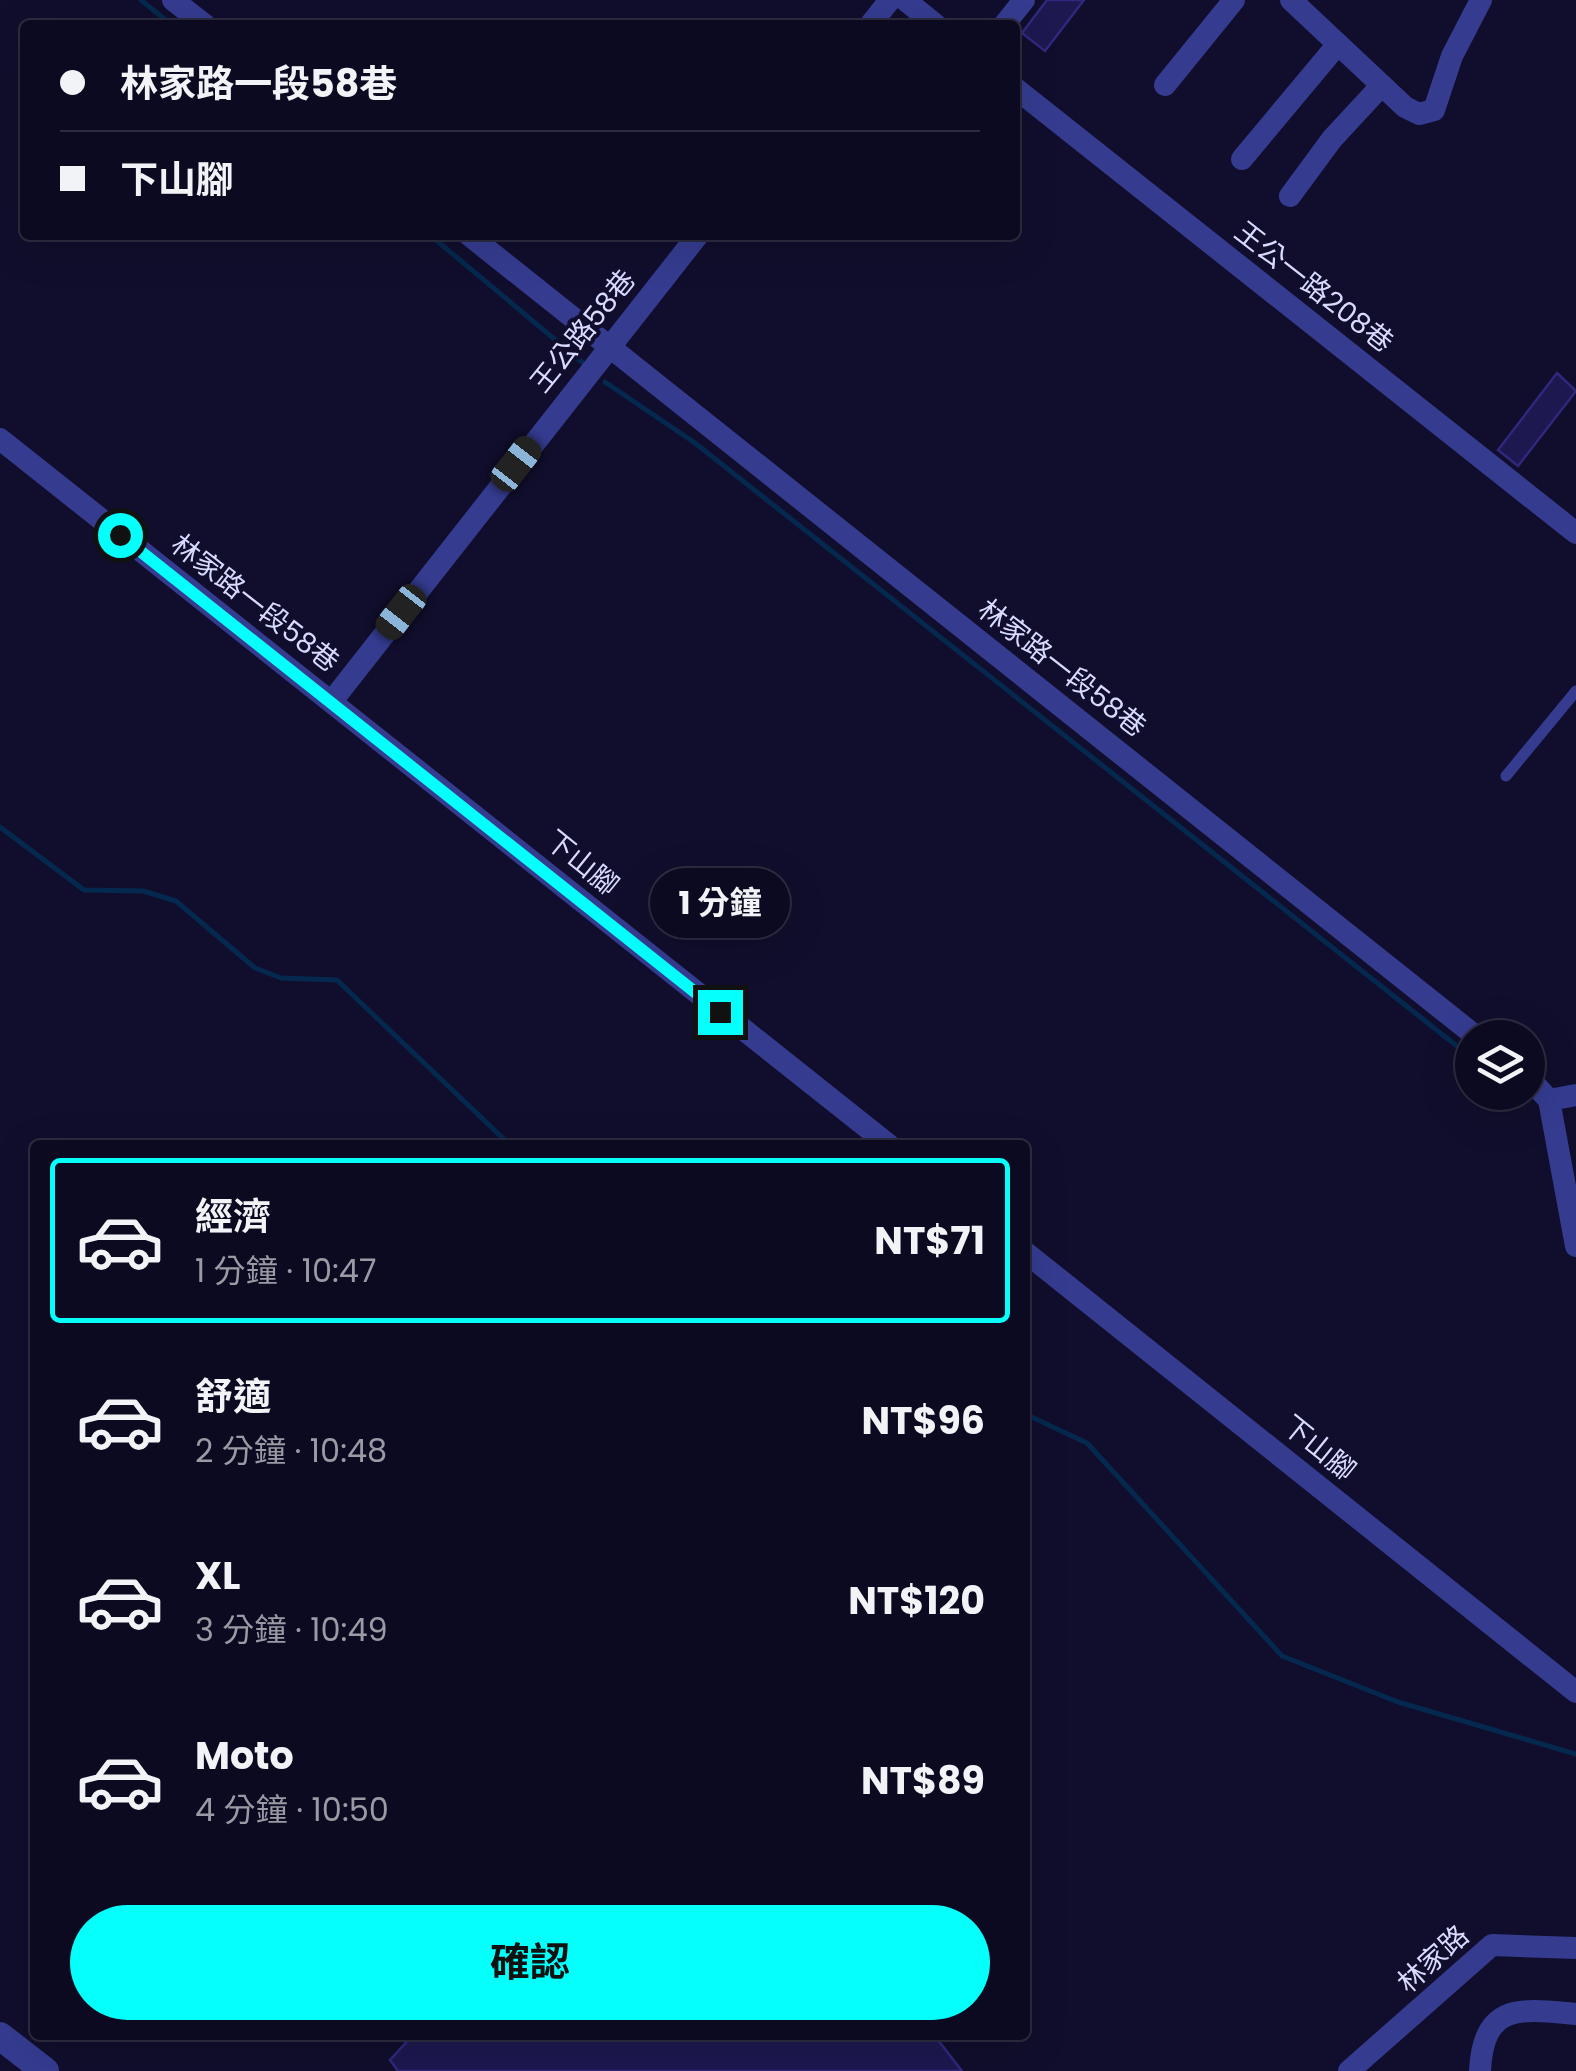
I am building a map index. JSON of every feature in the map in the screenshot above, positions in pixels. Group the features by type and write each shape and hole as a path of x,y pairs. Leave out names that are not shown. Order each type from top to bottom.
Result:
{"street":[{"path":"173,0 198,20"},
{"path":"874,20 890,0"},
{"path":"904,0 930,20"},
{"path":"1008,20 1024,0"},
{"path":"1165,85 1234,0"},
{"path":"1291,0 1411,112 1434,110 1452,56 1481,0"},
{"path":"1242,159 1338,44"},
{"path":"1290,196 1332,139 1382,86"},
{"name":"王公一路208巷","path":"1020,92 1576,533"},
{"name":"林家路一段58巷","path":"474,240 1455,1020"},
{"name":"王公路58巷","path":"332,701 694,240"},
{"name":"林家路一段58巷","path":"0,440 332,701"},
{"name":"下山腳","path":"332,701 883,1140"},
{"path":"1545,1096 1549,1100 1576,1246"},
{"path":"1549,1100 1576,1096"},
{"name":"下山腳","path":"1030,1256 1576,1692"},
{"name":"林家路","path":"1349,2071 1398,2033 1492,1945 1576,1948"},
{"path":"1480,2071 1485,2036 1504,2015 1528,2010 1576,2014"},
{"path":"0,2036 45,2071"}],"lane":[{"path":"1506,776 1576,690"}],"building":[{"path":"1047,0 1084,0 1045,51 1022,33"},
{"path":"1557,373 1576,391 1518,466 1498,450"},
{"path":"408,2040 938,2040 962,2071 398,2071 390,2060"}],"waterway":[{"path":"141,0 166,20"},
{"path":"436,240 582,362"},
{"path":"605,382 695,443 1455,1045"},
{"path":"0,827 84,890 143,891 176,901 255,968 281,978 337,980 505,1140"},
{"path":"1030,1416 1087,1443 1282,1656 1398,1702 1576,1754"}],"route":[{"path":"120,535 720,1012"}]}
